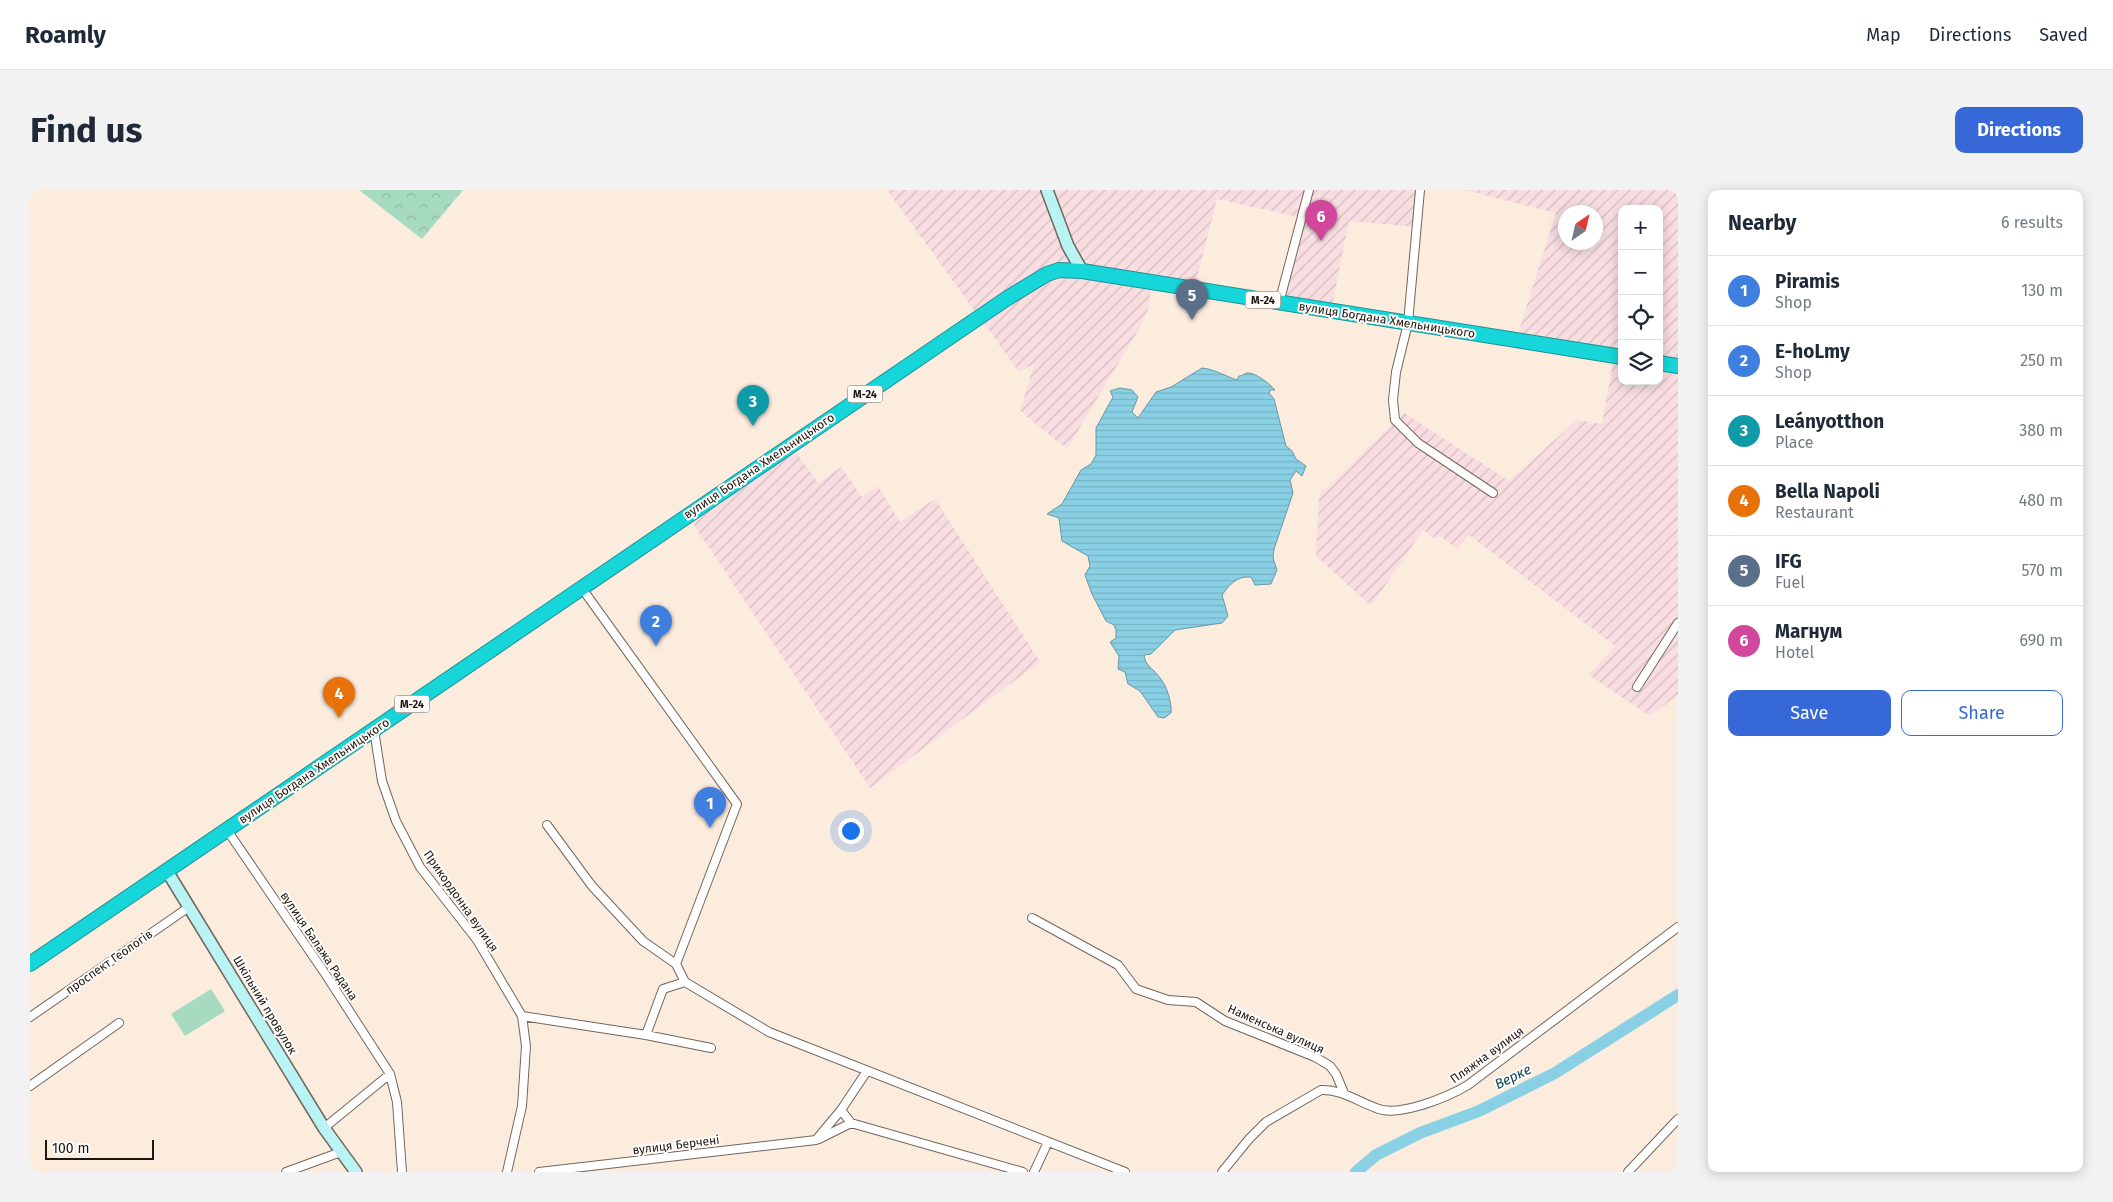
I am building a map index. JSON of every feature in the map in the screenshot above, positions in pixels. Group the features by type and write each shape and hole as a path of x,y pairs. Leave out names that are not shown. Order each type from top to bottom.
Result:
{"highway":[{"name":"вулиця Богдана Хмельницького","path":"167,871 1035,280 1059,270 1082,271 1618,356"},
{"path":"1663,364 1678,366"},
{"name":"М-24","path":"30,964 167,871"}],"main road":[{"path":"1047,190 1068,246 1082,271"},
{"name":"Шкільний провулок","path":"167,871 324,1128 356,1172"}],"street":[{"path":"1279,303 1309,190"},
{"path":"1420,190 1408,323 1396,372 1393,400 1395,420 1418,443 1493,493"},
{"path":"582,587 737,804 676,964"},
{"path":"1637,687 1678,623"},
{"name":"Прикордонна вулиця","path":"374,730 382,781 396,821 420,867 477,940 522,1016 526,1046 522,1106 507,1172"},
{"path":"547,825 592,886 644,941 676,964 685,982 768,1032 1125,1172"},
{"name":"вулиця Балажа Радана","path":"228,830 390,1074 397,1102 402,1172"},
{"name":"проспект Геологів","path":"30,1017 189,906"},
{"name":"Наменська вулиця","path":"1032,918 1118,965 1136,989 1168,1000 1196,1002 1225,1021 1315,1057 1330,1066 1336,1074 1344,1094"},
{"name":"Пляжна вулиця","path":"1222,1172 1249,1139 1266,1122 1321,1090 1330,1089 1377,1109 1390,1112 1449,1096 1468,1085 1678,927"},
{"path":"646,1035 663,989 685,982"},
{"path":"522,1016 646,1035 711,1048"},
{"path":"30,1086 119,1023"},
{"path":"816,1140 841,1110 867,1071"},
{"path":"324,1128 390,1074"},
{"path":"841,1110 851,1123 1023,1172"},
{"path":"1628,1172 1678,1119"},
{"name":"вулиця Берчені","path":"539,1172 816,1140 851,1123"},
{"path":"1034,1172 1048,1142"},
{"path":"286,1172 341,1152"}],"shaded area":[{"path":"887,190 1420,190 1417,227 1349,221 1331,311 1279,303 1302,218 1217,199 1194,289 1151,283 1148,310 1139,329 1067,449 1020,411 1034,364 1019,372"},
{"path":"1465,190 1678,190 1678,695 1650,716 1589,675 1615,646 1469,535 1458,549 1440,536 1436,539 1423,530 1371,606 1316,556 1319,495 1404,413 1509,481 1577,420 1602,424 1614,356 1516,340 1556,213"},
{"path":"793,448 818,483 841,467 862,497 878,486 900,522 935,499 1040,662 870,788 690,519"}],"green space":[{"path":"359,190 463,190 422,239"},
{"path":"211,989 225,1011 185,1036 171,1014"}],"water":[{"path":"1202,368 1237,380 1239,376 1247,373 1254,374 1273,388 1275,390 1270,390 1269,393 1274,399 1286,446 1292,451 1296,459 1306,466 1302,476 1296,471 1290,480 1293,493 1274,549 1273,558 1277,570 1271,584 1255,585 1251,577 1238,579 1222,595 1228,616 1222,623 1175,630 1151,654 1144,655 1148,665 1165,685 1171,704 1171,713 1164,718 1158,717 1140,691 1128,684 1125,672 1118,669 1119,656 1110,642 1116,638 1116,630 1114,625 1106,621 1092,594 1085,575 1090,566 1088,556 1062,541 1059,518 1047,514 1062,504 1081,470 1091,464 1096,455 1096,428 1113,397 1110,391 1120,388 1132,390 1138,397 1132,412 1138,418 1156,392 1171,387"}],"waterway":[{"name":"Верке","path":"1356,1172 1376,1155 1420,1133 1479,1111 1555,1073 1678,995"}],"place":[{"name":"Магнум","path":"1321,241"},
{"name":"IFG","path":"1192,320"},
{"name":"Leányotthon","path":"753,426"},
{"name":"E-hoLmy","path":"656,646"},
{"name":"Bella Napoli","path":"339,718"},
{"name":"Piramis","path":"710,828"}]}
